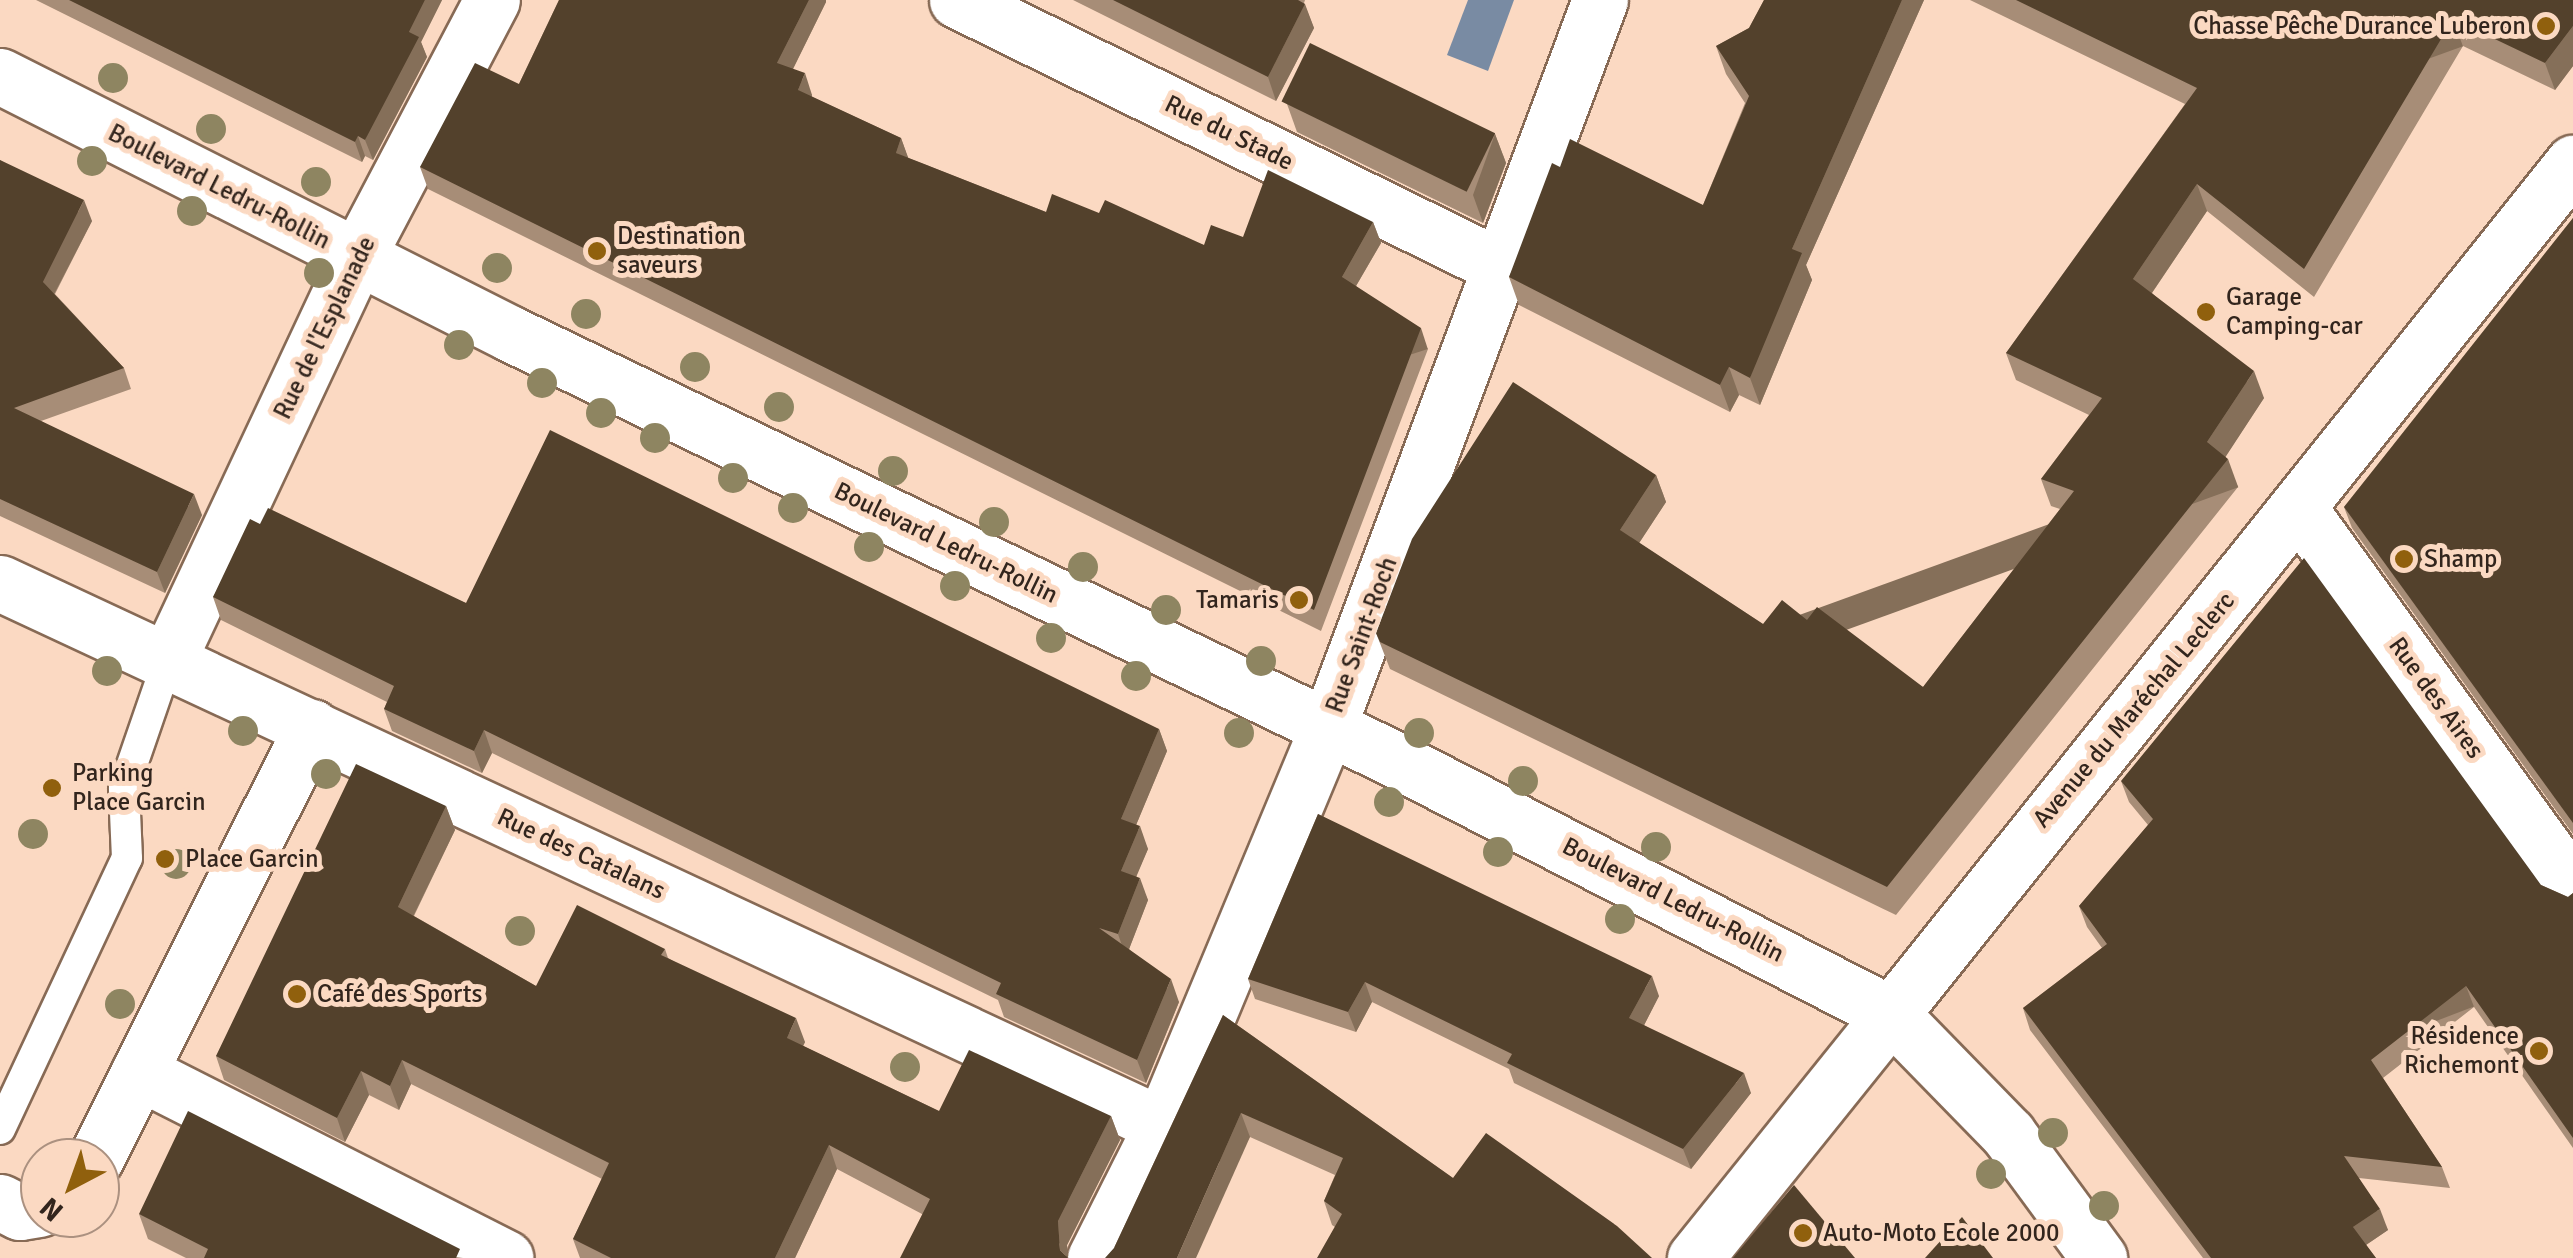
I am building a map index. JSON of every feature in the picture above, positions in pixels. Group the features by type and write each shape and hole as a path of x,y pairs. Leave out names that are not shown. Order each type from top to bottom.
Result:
{"street":[{"name":"Rue de l'Esplanade","path":"168,660 357,256 492,0"},
{"name":"Rue du Stade","path":"957,0 1501,266"},
{"name":"Rue Saint-Roch","path":"1095,1258 1162,1125 1328,727 1600,0"},
{"name":"Boulevard Ledru-Rollin","path":"0,76 357,256 1328,727 1890,1014 2008,1134 2099,1258"},
{"name":"Avenue du Maréchal Leclerc","path":"1695,1258 2572,168"},
{"name":"Rue des Aires","path":"2300,510 2573,887"},
{"name":"Rue des Catalans","path":"0,584 1162,1125"},
{"path":"106,1138 312,728"},
{"path":"139,1072 506,1258"}],"lane":[{"path":"0,1129 126,858 124,788 168,660"}],"water":[{"path":"1468,0 1514,0 1488,71 1447,55"}],"building":[{"path":"69,0 425,0 409,32 419,37 365,140 358,136 355,142"},
{"path":"559,0 809,0 777,63 805,73 798,90 901,138 896,153 1046,212 1052,194 1099,213 1105,200 1204,245 1211,225 1243,237 1268,170 1373,222 1342,277 1421,328 1314,610 420,167 475,63 519,84"},
{"path":"1113,0 1298,0 1305,4 1268,77"},
{"path":"1764,0 1902,0 1792,249 1802,253 1750,378 1729,367 1720,385 1509,277 1552,163 1560,167 1570,139 1703,205 1749,96 1716,46 1749,28"},
{"path":"2016,0 2573,0 2573,26 2545,63 2453,19 2304,269 2197,184 2133,279 2254,371 2207,442 2228,459 1887,887 1380,642 1376,633 1412,539 1513,382 1656,475 1620,530 1763,624 1782,600 1807,620 1817,607 1923,687 2074,491 2041,479 2102,398 2006,353 2197,88"},
{"path":"1310,43 1495,133 1467,192 1282,101"},
{"path":"0,160 84,200 43,282 124,368 14,408 194,494 157,572 0,499"},
{"path":"2573,218 2573,823 2344,507"},
{"path":"550,430 1159,729 1121,819 1140,826 1121,871 1140,878 1118,934 1099,928 1171,979 1137,1060 996,994 1001,983 484,730 474,751 384,709 394,686 213,597 250,519 260,524 268,508 466,603"},
{"path":"2304,558 2541,885 2568,897 2573,893 2573,1138 2466,986 2371,1060 2442,1167 2344,1156 2380,1209 2353,1227 2376,1258 2211,1258 2023,1008 2107,944 2079,906 2153,819 2121,781"},
{"path":"356,764 446,806 398,907 536,986 577,905 665,949 661,955 796,1018 787,1038 939,1111 969,1050 1111,1116 1058,1221 1060,1250 1068,1258 900,1258 930,1199 829,1145 775,1258 611,1258 573,1239 609,1163 402,1060 390,1086 361,1071 337,1118 216,1056"},
{"path":"1318,814 1652,976 1629,1018 1744,1073 1683,1149 1507,1063 1512,1054 1365,982 1348,1012 1248,979"},
{"path":"1223,1015 1453,1178 1486,1133 1617,1226 1652,1258 1317,1258 1342,1214 1324,1201 1343,1158 1241,1113 1177,1258 1105,1258 1114,1248"},
{"path":"188,1111 460,1249 456,1258 204,1258 208,1249 139,1214"},
{"path":"1794,1185 1855,1258 1733,1258"},
{"path":"1962,1217 1993,1258 1925,1258"}],"place":[{"name":"Chasse Pêche Durance Luberon","path":"2546,26"},
{"name":"Destination saveurs","path":"597,251"},
{"name":"Garage Camping-car","path":"2206,312"},
{"name":"Shamp","path":"2404,559"},
{"name":"Tamaris","path":"1299,600"},
{"name":"Parking Place Garcin","path":"52,788"},
{"name":"Place Garcin","path":"165,859"},
{"name":"Café des Sports","path":"297,994"},
{"name":"Résidence Richemont","path":"2539,1051"},
{"name":"Auto-Moto Ecole 2000","path":"1803,1233"}]}
